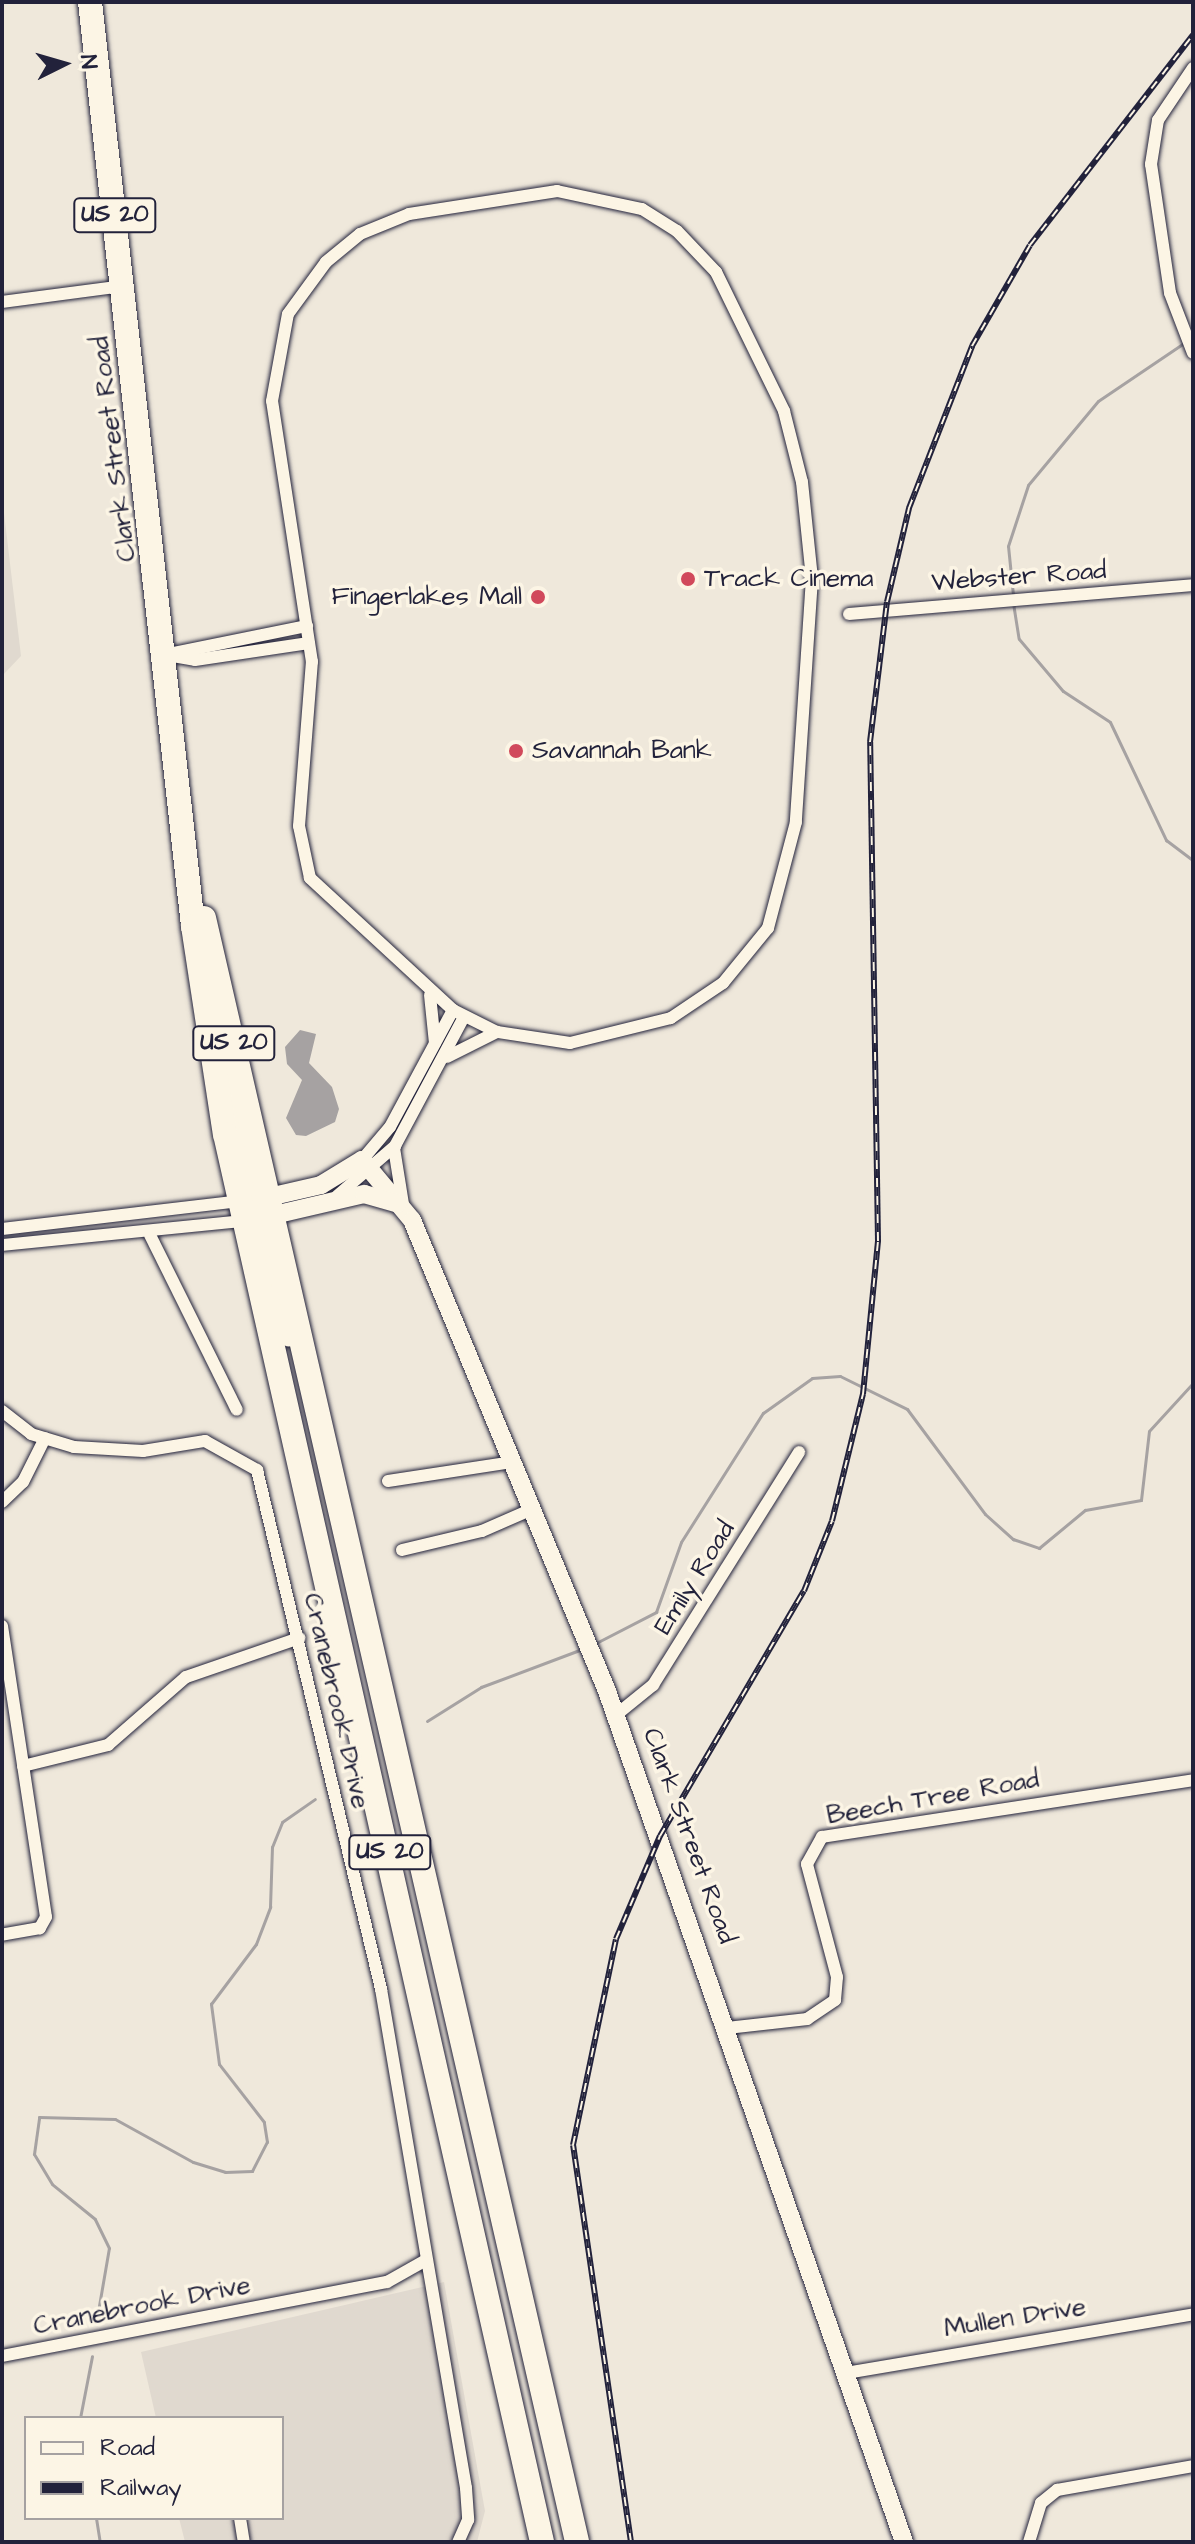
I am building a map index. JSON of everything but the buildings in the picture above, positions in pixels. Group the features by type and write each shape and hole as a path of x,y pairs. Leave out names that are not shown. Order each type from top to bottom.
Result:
{"highway":[{"name":"Clark Street Road","path":"90,2 210,1045 256,1209"},
{"name":"Clark Street Road","path":"193,890 256,1209 542,2542"},
{"name":"US 20","path":"256,1209 340,1492 577,2542"},
{"path":"524,2542 529,2486"}],"street":[{"path":"1193,68 1163,109 1151,150 1176,318 1193,353"},
{"path":"566,191 642,209 702,253 733,298 777,390 808,522 810,635 787,875 768,928 747,955 671,1018 588,1042 497,1032 430,995 331,903 303,862 307,626 272,380 288,314 332,256 375,226 409,214 566,191"},
{"path":"2,302 124,286"},
{"name":"Webster Road","path":"849,614 997,599 1193,585"},
{"path":"167,655 307,626"},
{"path":"167,655 195,660 309,643"},
{"path":"430,995 435,1048"},
{"path":"334,1198 367,1165 458,1013"},
{"path":"2,1229 173,1208 256,1209 367,1165 395,1146 437,1068 458,1013"},
{"path":"437,1068 461,1045 497,1032"},
{"path":"395,1146 404,1207"},
{"name":"Clark Street Road","path":"367,1165 404,1207 569,1593 616,1715 727,2028 904,2542"},
{"path":"2,1245 150,1235 256,1209 334,1198 376,1195 404,1207"},
{"path":"150,1235 173,1208"},
{"path":"150,1235 237,1410"},
{"name":"Cranebrook Drive","path":"2,1411 45,1438 91,1451 205,1441 235,1451 257,1470 381,1989 466,2488 468,2520 458,2542"},
{"path":"2,1502 23,1482 45,1438"},
{"name":"Emily Road","path":"616,1715 653,1685 799,1452"},
{"path":"388,1481 512,1462"},
{"path":"402,1550 482,1531 532,1509"},
{"path":"2,1626 46,1917 40,1928 2,1935"},
{"path":"23,1766 118,1740 172,1686 222,1660 299,1638"},
{"name":"Beech Tree Road","path":"727,2028 814,2017 835,2000 837,1977 807,1864 822,1837 1193,1780"},
{"name":"Cranebrook Drive","path":"2,2356 387,2282 426,2260"},
{"name":"Mullen Drive","path":"846,2373 1193,2314"},
{"path":"1029,2542 1041,2503 1057,2490 1193,2466"},
{"path":"240,2520 244,2542"},
{"path":"1032,2526 1040,2542"}],"shaded area":[{"path":"2,496 21,656 2,676"},
{"path":"300,1030 316,1034 309,1063 332,1087 339,1109 335,1122 306,1136 296,1135 286,1118 302,1080 287,1064 285,1047"},
{"path":"444,2282 485,2511 477,2542 185,2542 180,2520 284,2520 284,2416 156,2416 141,2352"}],"waterway":[{"path":"1013,595 1008,546 1028,485 1098,401 1184,343"},
{"path":"1013,603 1019,639 1063,691 1110,722 1166,840 1193,860"},
{"path":"596,1643 656,1612 681,1542 763,1413 812,1378 840,1376 907,1409 985,1514 1013,1539 1039,1548 1085,1510 1141,1500 1149,1431 1193,1383"},
{"path":"427,1721 481,1687 582,1649"},
{"path":"96,2323 109,2248 95,2219 52,2184 34,2154 39,2117 115,2119 193,2162 225,2172 252,2171 267,2142 264,2122 219,2064 211,2004 256,1944 270,1907 272,1847 282,1822 315,1799"},
{"path":"80,2416 92,2356"},
{"path":"96,2520 100,2542"}],"railway":[{"path":"631,2542 573,2145 616,1939 660,1836 804,1591 832,1521 863,1394 878,1241 870,742 887,602 909,508 972,346 1030,245 1193,35"}],"place":[{"name":"Track Cinema","path":"688,579"},
{"name":"Fingerlakes Mall","path":"538,597"},
{"name":"Savannah Bank","path":"516,751"}]}
